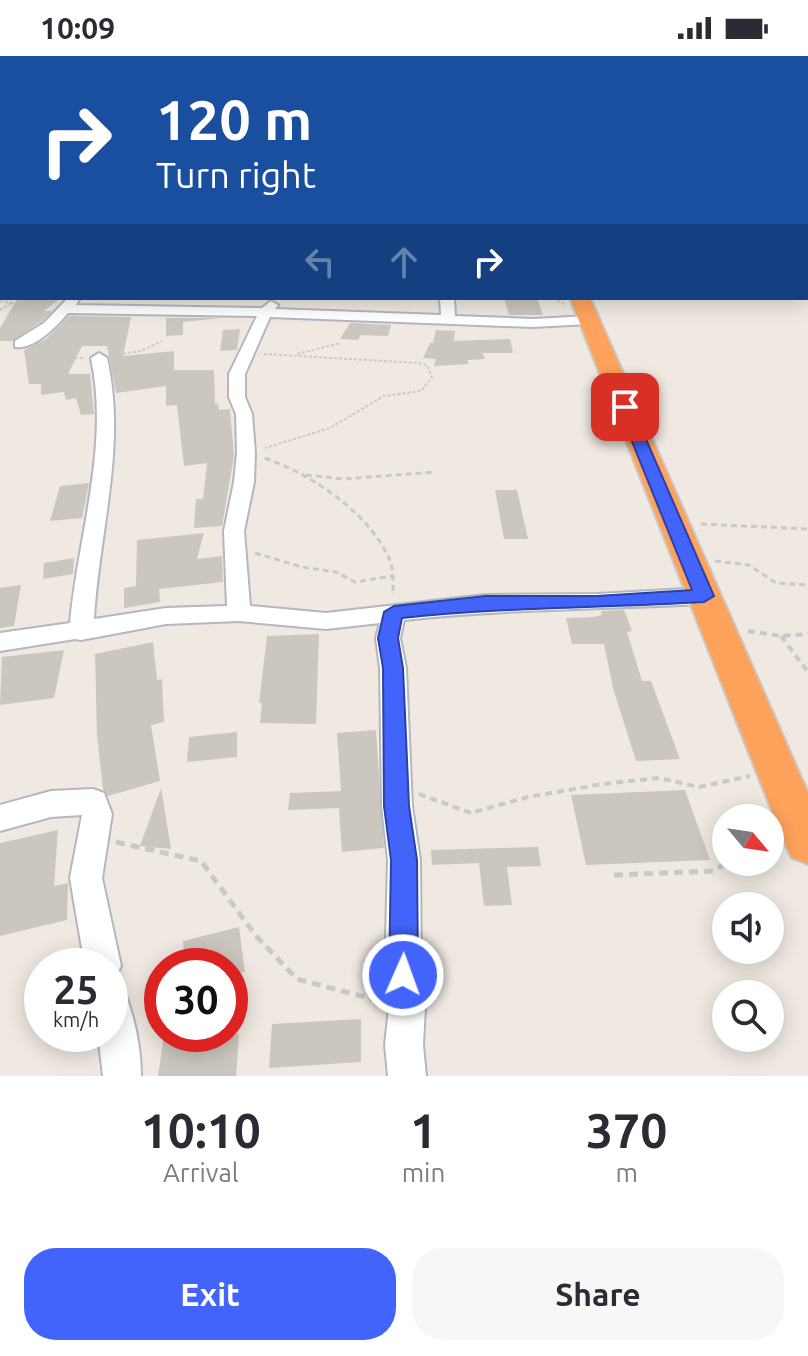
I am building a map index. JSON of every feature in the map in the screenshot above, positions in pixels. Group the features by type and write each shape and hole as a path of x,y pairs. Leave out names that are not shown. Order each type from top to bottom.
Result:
{"highway":[{"path":"585,309 808,844"}],"street":[{"path":"447,300 448,319"},
{"path":"20,344 49,326 71,304 150,308 271,305 533,323 585,309"},
{"path":"239,613 234,531 244,482 246,453 237,374 257,327 271,305"},
{"path":"81,632 85,577 104,466 106,421 99,358"},
{"path":"0,642 81,632 166,616 239,613 326,621 485,603 597,602 704,596"},
{"path":"394,612 388,638 393,668 396,786 404,860 403,975 407,1008 404,1045 407,1076"},
{"path":"0,818 51,804 93,802 97,814 86,878 100,948"},
{"path":"121,1052 122,1076"}],"path":[{"path":"0,301 71,304"},
{"path":"0,310 15,301"},
{"path":"290,356 341,343"},
{"path":"246,453 330,428 384,396 421,391 432,377 427,365 419,363 290,356 248,350"},
{"path":"246,453 286,464 347,508 378,537 390,561 394,612"},
{"path":"302,475 344,479 434,472"},
{"path":"673,523 808,529"},
{"path":"235,551 273,556 302,567 336,572 355,582 393,576"},
{"path":"688,558 749,565 776,583 808,585"},
{"path":"808,634 781,636 808,672"},
{"path":"396,786 471,813 528,797 603,784 659,778 699,787 777,769"},
{"path":"92,837 201,861 256,936 297,979 407,1008"},
{"path":"614,875 712,871"}],"building":[{"path":"17,300 58,300 44,311 52,311 42,321 12,341 0,341 0,328"},
{"path":"505,300 538,300 543,315 509,315"},
{"path":"69,316 131,317 123,356 174,351 174,370 214,370 215,404 218,403 219,410 230,409 234,456 222,526 194,528 196,499 203,499 207,463 184,466 177,405 166,406 166,386 116,393 107,346 82,346 68,374 90,374 94,414 81,415 76,398 66,400 64,392 41,395 41,384 29,384 24,350 46,339"},
{"path":"166,318 221,318 183,322 183,335 166,336"},
{"path":"350,323 391,325 388,336 361,335 358,340 340,339"},
{"path":"240,329 237,350 220,351 223,330"},
{"path":"436,330 455,331 454,341 510,339 513,353 482,353 485,359 467,360 469,364 434,366 436,359 423,358 430,343 433,343"},
{"path":"89,483 82,518 50,521 60,486"},
{"path":"495,490 517,490 528,539 504,539"},
{"path":"204,533 197,559 222,556 223,582 159,589 160,602 124,608 124,588 136,586 137,540"},
{"path":"74,558 73,574 43,579 44,563"},
{"path":"21,585 14,626 0,628 0,588"},
{"path":"624,610 632,631 627,632 642,681 651,681 680,759 636,761 613,688 604,644 572,644 566,618 594,617 602,615 601,611"},
{"path":"319,634 316,724 260,723 262,703 259,703 267,636"},
{"path":"153,642 157,680 162,679 164,722 151,725 160,781 108,796 103,789 97,735 95,654"},
{"path":"64,650 54,698 0,705 2,657"},
{"path":"376,730 384,848 342,852 339,808 288,810 290,793 341,791 337,733"},
{"path":"237,732 237,757 187,762 189,737"},
{"path":"161,788 171,849 140,846"},
{"path":"685,790 710,860 586,865 571,795"},
{"path":"58,830 54,886 68,883 67,920 0,936 0,843"},
{"path":"538,847 541,866 507,867 512,905 484,906 479,863 432,865 431,850"},
{"path":"239,927 242,948 184,948 183,941"},
{"path":"361,1019 361,1062 269,1068 272,1024"},
{"path":"161,1052 238,1052 236,1076 158,1076"}],"route":[{"path":"403,975 404,860 397,806 393,668 388,638 394,612 485,603 597,602 704,596 625,407"}]}
